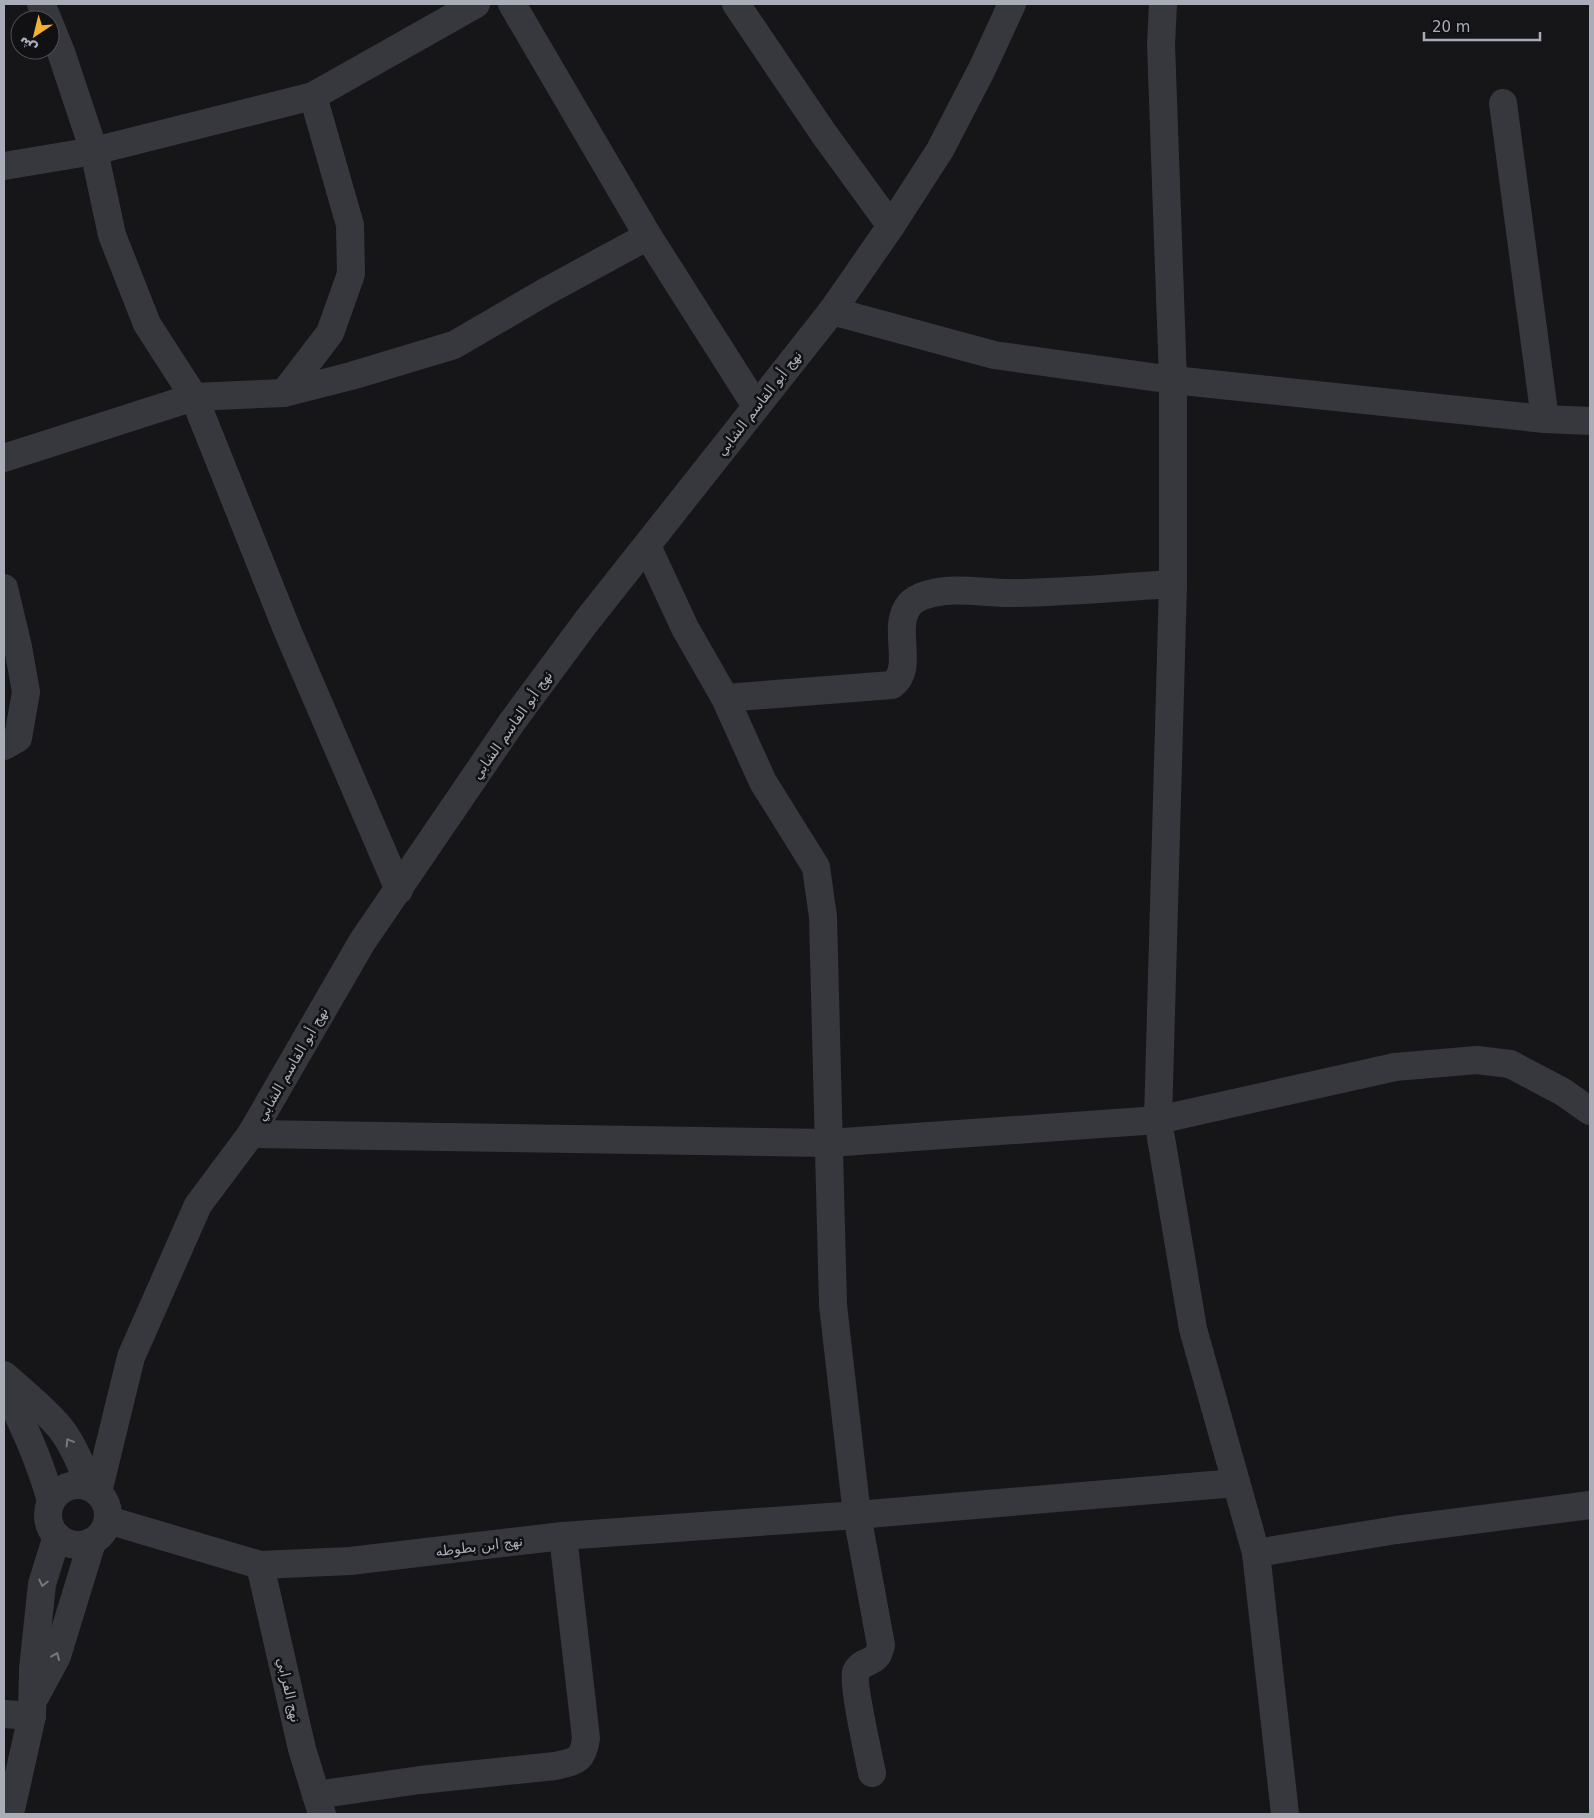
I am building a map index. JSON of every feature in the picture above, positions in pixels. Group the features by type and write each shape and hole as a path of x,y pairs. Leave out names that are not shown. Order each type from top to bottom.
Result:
{"street":[{"path":"4,166 94,151 313,96 476,4"},
{"path":"512,4 648,236 756,406"},
{"path":"736,4 824,134 891,226"},
{"name":"نهج أبو القاسم الشابي","path":"93,1489 131,1357 198,1205 251,1134 357,951 512,722 586,622 832,310 891,226 940,150 1012,4"},
{"path":"1163,4 1161,44 1173,380 1173,584 1158,1120 1193,1329 1256,1553 1285,1814"},
{"path":"60,50 94,151 112,235 147,324 194,397 288,632 399,890"},
{"path":"284,393 330,333 351,274 350,225 313,96"},
{"path":"1503,103 1545,419"},
{"path":"4,458 194,397 284,393 351,376 454,345 545,292 648,236"},
{"path":"832,310 994,355 1173,380 1545,419 1590,421"},
{"path":"647,546 686,628 725,698 763,782 816,868 823,918 833,1305 857,1515 881,1645 876,1658 860,1666 855,1680 872,1773"},
{"path":"725,698 892,685 899,680 902,669 902,620 909,605 916,598 945,591 1010,593 1173,584"},
{"path":"4,588 26,692 18,738 4,746"},
{"path":"251,1134 829,1144 1158,1120 1395,1067 1477,1060 1510,1064 1563,1092 1590,1111"},
{"path":"4,1375 42,1409 61,1430 78,1458 93,1489 106,1501 108,1520 100,1536 92,1542 74,1545 65,1542 52,1529 49,1520 51,1501 43,1471 4,1386"},
{"name":"نهج ابن بطوطه","path":"108,1520 260,1566 350,1561 563,1536 857,1515 1236,1483"},
{"path":"51,1501 65,1488 74,1485 93,1489"},
{"path":"1256,1553 1396,1530 1590,1505"},
{"path":"10,1814 33,1707 33,1669 42,1584 57,1536"},
{"path":"319,1805 420,1780 555,1766 574,1761 584,1752 586,1738 563,1536"},
{"path":"33,1707 57,1656 92,1542"},
{"name":"نهج الفرابي","path":"260,1566 302,1749 319,1805"},
{"path":"4,1714 33,1707"}]}
